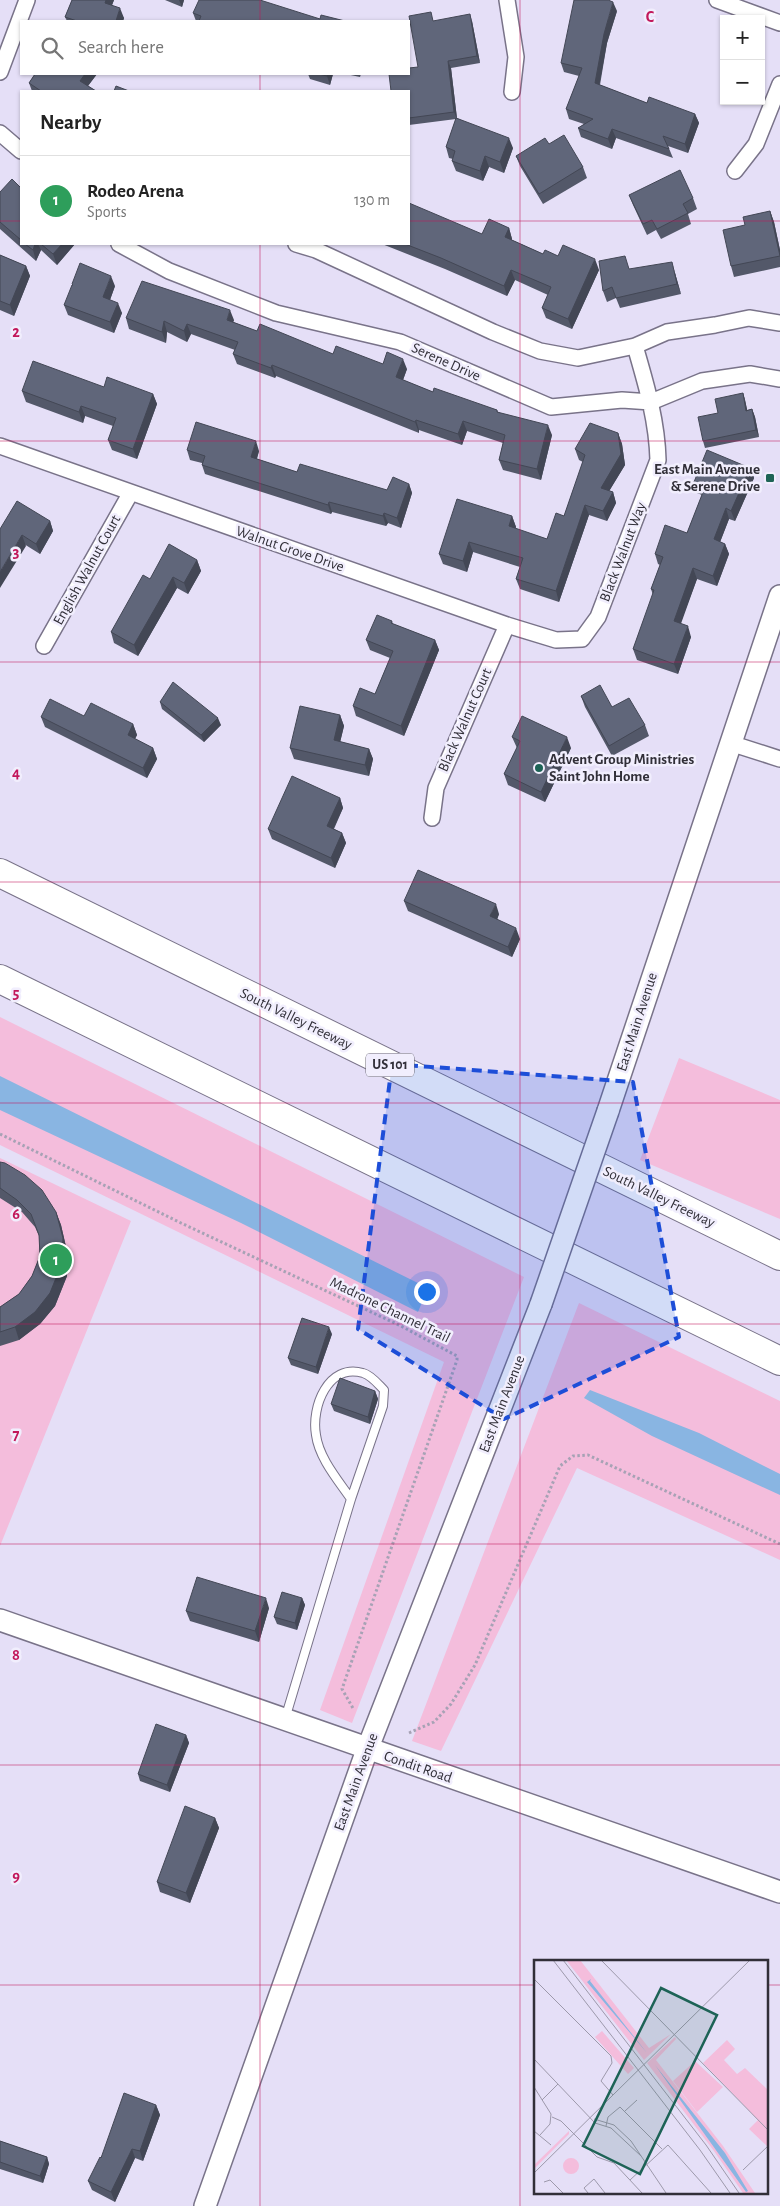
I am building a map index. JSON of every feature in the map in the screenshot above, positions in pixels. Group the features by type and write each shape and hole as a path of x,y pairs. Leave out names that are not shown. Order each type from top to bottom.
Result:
{"highway":[{"name":"South Valley Freeway","path":"0,873 780,1256"},
{"path":"0,979 780,1361"}],"street":[{"path":"0,72 26,0"},
{"path":"507,0 516,57 512,92"},
{"path":"717,0 780,23"},
{"path":"735,170 756,144 780,84"},
{"path":"0,133 20,150"},
{"name":"Serene Drive","path":"121,245 169,271 276,313 400,342 551,407 622,400 651,402 702,381 750,374 780,379"},
{"path":"299,245 316,250 493,332 540,351 578,358 635,346 667,332 715,326 749,318 780,323"},
{"name":"Black Walnut Way","path":"582,639 598,617 658,460 658,435 635,346"},
{"name":"Walnut Grove Drive","path":"0,446 130,494 507,625 556,640 582,639"},
{"name":"English Walnut Court","path":"44,646 130,494"},
{"name":"East Main Avenue","path":"205,2206 367,1750 540,1304 608,1111 730,743 778,606"},
{"name":"Black Walnut Court","path":"432,818 436,788 507,625"},
{"path":"730,743 780,759"},
{"name":"Condit Road","path":"0,1620 367,1750 780,1892"}],"lane":[{"path":"284,1720 350,1499 383,1406 384,1390 364,1373 351,1372 335,1376 322,1390 315,1415 316,1435 320,1449 350,1499"}],"path":[{"name":"Madrone Channel Trail","path":"0,1134 181,1223 401,1326 457,1356 342,1689 354,1710"},
{"path":"409,1733 434,1722 451,1704 475,1665 560,1466 573,1456 588,1455 780,1544"}],"highlighted area":[{"path":"392,1064 633,1082 679,1337 504,1419 358,1329"}],"shaded area":[{"path":"0,1017 524,1277 352,1723 320,1710 444,1362 0,1145"},
{"path":"679,1058 780,1100 780,1219 640,1160"},
{"path":"0,1158 131,1221 0,1546"},
{"path":"579,1303 780,1401 780,1560 577,1468 441,1751 412,1741"}],"water":[{"path":"0,1076 428,1288 418,1312 241,1223 0,1110"},
{"path":"590,1390 699,1433 780,1474 780,1495 652,1436 584,1398"}],"building":[{"path":"72,0 106,0 105,3 120,8 116,20 74,20 65,17"},
{"path":"199,0 260,0 320,19 321,15 341,20 199,20 201,16 193,13"},
{"path":"574,0 608,0 613,2 604,34 595,83 647,103 649,97 695,114 685,144 663,136 669,149 612,129 608,139 578,128 593,119 566,109 582,68 561,63"},
{"path":"431,12 433,21 470,14 477,56 448,61 454,112 410,118 410,90 391,90 389,75 410,75 410,68 418,67 409,16"},
{"path":"34,75 84,75 80,81 94,90 40,90 29,83"},
{"path":"116,86 126,90 114,90"},
{"path":"456,118 509,138 500,162 485,156 480,171 452,161 455,151 446,147"},
{"path":"564,135 583,167 539,194 516,156 545,138 549,144"},
{"path":"680,170 693,198 683,204 688,213 657,229 652,220 643,224 629,195"},
{"path":"12,179 20,187 20,239 0,222 0,192"},
{"path":"410,203 482,234 489,219 509,228 505,237 543,254 545,250 558,256 563,245 595,259 568,319 542,308 551,287 511,270 504,286 408,245 410,245"},
{"path":"770,211 780,256 731,266 723,230 745,225 743,217"},
{"path":"26,245 35,245 33,250"},
{"path":"42,245 61,245 53,254"},
{"path":"0,255 26,266 10,305 0,301"},
{"path":"625,256 629,269 672,262 677,284 616,298 612,287 603,291 599,261"},
{"path":"80,263 111,276 103,297 118,303 110,322 64,305"},
{"path":"142,281 230,310 227,320 257,331 260,324 333,354 336,346 383,364 387,352 403,359 396,377 433,392 434,388 497,410 497,412 548,425 537,469 499,460 505,435 463,421 458,434 416,420 415,422 272,365 271,368 233,354 238,342 187,324 184,331 164,321 162,332 126,318"},
{"path":"33,361 104,387 107,377 153,394 133,449 108,440 116,418 81,406 79,412 22,391"},
{"path":"743,393 746,411 752,409 756,430 703,441 698,417 718,413 715,399"},
{"path":"196,422 256,441 251,457 297,472 300,464 387,490 393,477 409,484 397,518 384,513 383,516 329,502 328,505 202,465 205,456 187,450"},
{"path":"590,423 618,433 621,454 601,488 613,492 603,511 585,505 556,591 516,579 523,558 469,542 463,561 439,554 457,499 512,516 509,526 547,539 556,513 564,516 585,455 575,449"},
{"path":"707,450 750,468 731,511 726,508 714,539 725,544 713,576 693,568 674,621 688,626 674,664 633,649 654,590 651,589 663,557 655,554 665,525 687,533 705,487 694,482"},
{"path":"17,501 50,521 36,544 22,535 0,572 0,529"},
{"path":"169,544 197,560 184,583 173,577 134,645 111,632 143,575 150,579"},
{"path":"377,615 392,621 391,623 435,640 401,726 353,706 360,688 375,694 393,651 366,640"},
{"path":"173,682 218,718 201,735 160,702"},
{"path":"600,685 612,707 629,698 645,725 609,746 581,696"},
{"path":"50,699 84,716 91,703 133,724 128,735 153,748 143,768 41,717"},
{"path":"300,706 340,715 334,740 369,749 365,765 290,748"},
{"name":"Advent Group Ministries Saint John Home","path":"522,716 567,737 541,792 504,774 520,741 512,737"},
{"path":"292,776 340,798 327,826 342,833 331,858 268,829"},
{"path":"418,870 496,904 490,916 516,928 508,947 404,901"},
{"path":"0,1162 25,1175 42,1190 56,1212 63,1238 62,1263 50,1293 35,1312 15,1327 0,1332 0,1307 19,1294 32,1276 40,1256 39,1235 31,1214 17,1200 0,1188"},
{"path":"302,1318 329,1327 316,1367 288,1358"},
{"path":"340,1378 375,1391 368,1417 331,1404"},
{"path":"197,1577 266,1598 255,1631 186,1611"},
{"path":"282,1592 302,1598 295,1623 274,1617"},
{"path":"156,1724 186,1735 167,1785 138,1774"},
{"path":"185,1806 215,1818 186,1893 157,1882"},
{"path":"124,2093 156,2105 140,2151 132,2149 111,2192 88,2181 101,2158"},
{"path":"0,2141 47,2157 40,2176 0,2162"}],"place":[{"name":"East Main Avenue & Serene Drive","path":"770,478"},
{"name":"Advent Group Ministries Saint John Home","path":"539,768"},
{"name":"Rodeo Arena","path":"56,1260"}]}
